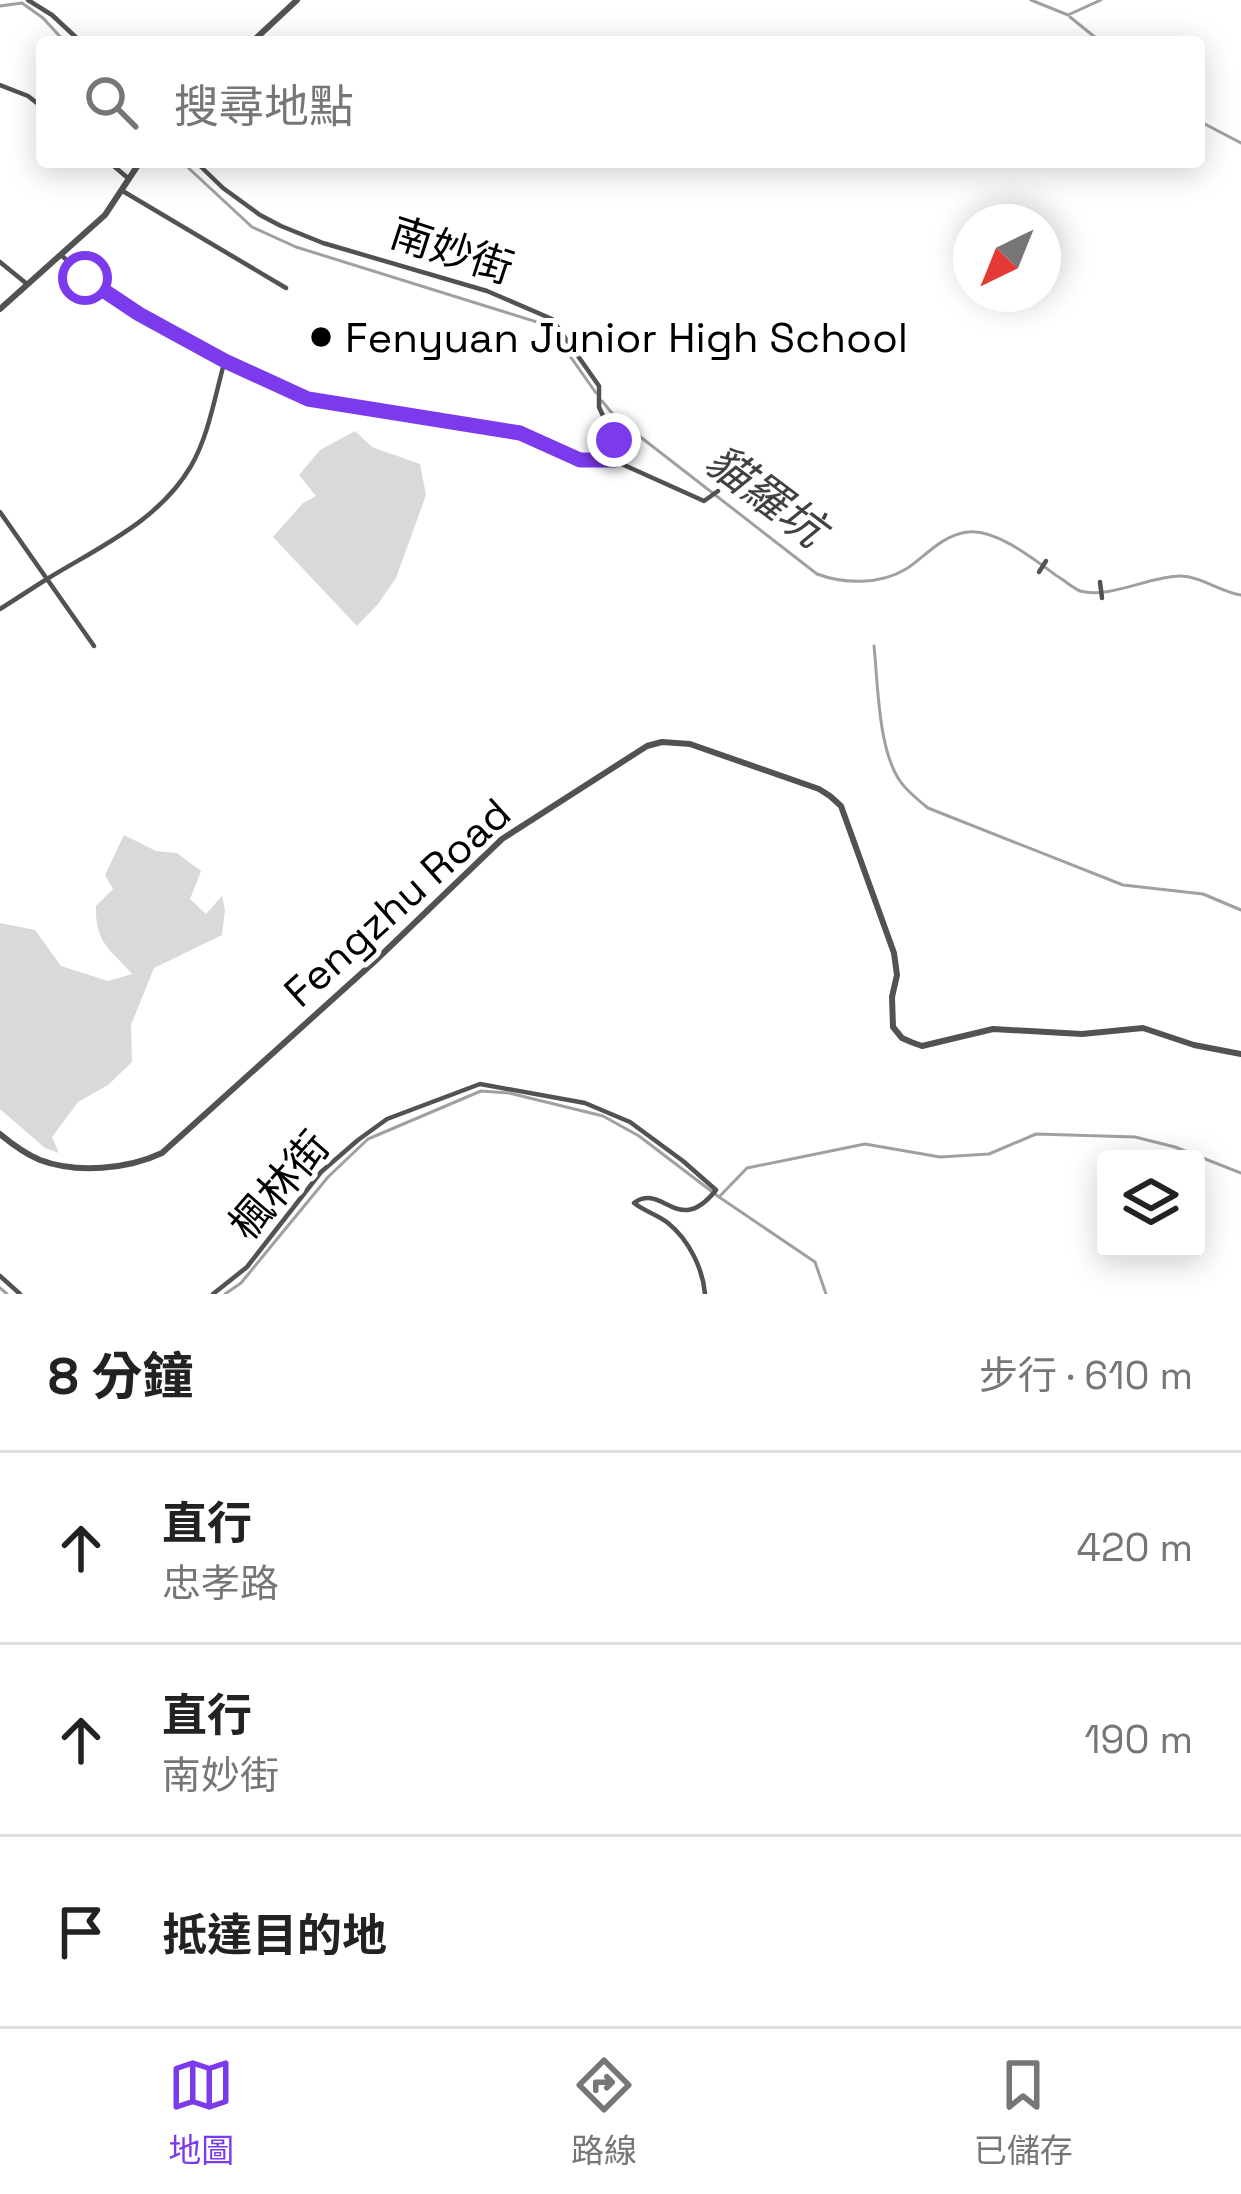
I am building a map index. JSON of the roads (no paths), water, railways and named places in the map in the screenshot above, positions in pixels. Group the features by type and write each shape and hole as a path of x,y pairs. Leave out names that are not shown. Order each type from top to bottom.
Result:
{"street":[{"path":"28,0 75,36"},
{"path":"258,36 297,0"},
{"path":"0,85 36,102"},
{"path":"116,168 129,178"},
{"path":"0,309 105,215 136,168"},
{"name":"南妙街","path":"202,168 223,188 281,226 487,291 552,320 599,386 599,407 614,440 615,460"},
{"path":"121,190 286,288"},
{"path":"61,255 100,290 225,361 308,399 520,433 580,460 615,460 706,498 718,491"},
{"path":"0,262 27,284"},
{"path":"0,608 113,540 168,496 198,451 225,361"},
{"path":"0,512 94,646"},
{"path":"1039,572 1046,561"},
{"path":"1100,582 1102,598"},
{"name":"Fengzhu Road","path":"0,1134 40,1160 59,1165 124,1166 162,1153 502,839 646,746 662,742 690,744 819,789 841,806 894,953 893,1027 902,1038 922,1046 993,1029 1082,1034 1143,1028 1193,1045 1241,1054"},
{"name":"楓林街","path":"213,1294 247,1267 322,1172 373,1130 387,1119 480,1084 585,1102 630,1121 716,1190 692,1211 646,1196 634,1202 669,1224 682,1239 698,1264 705,1294"},
{"path":"373,1130 379,1140"},
{"path":"0,1276 20,1294"}],"waterway":[{"path":"1031,0 1068,15 1101,0"},
{"name":"貓羅坑","path":"0,6 22,3 60,36"},
{"path":"1070,17 1094,36"},
{"path":"1205,124 1241,143"},
{"name":"貓羅坑","path":"188,168 252,227 296,247 537,322 565,349 596,393"},
{"name":"貓羅坑","path":"602,401 616,418 817,574 850,581 885,578 950,537 979,532 1015,547 1080,591 1104,592 1180,576 1241,595"},
{"path":"874,646 887,752 900,781 928,808 1123,885 1203,894 1241,910"},
{"path":"225,1294 241,1283 328,1177 368,1139 481,1091 509,1093 603,1116 639,1136 815,1262 826,1294"},
{"path":"720,1196 747,1168 865,1144 940,1157 989,1154 1036,1134 1135,1137 1241,1173"},
{"path":"0,1288 7,1294"}],"place":[{"name":"Fenyuan Junior High School","path":"321,337"}]}
